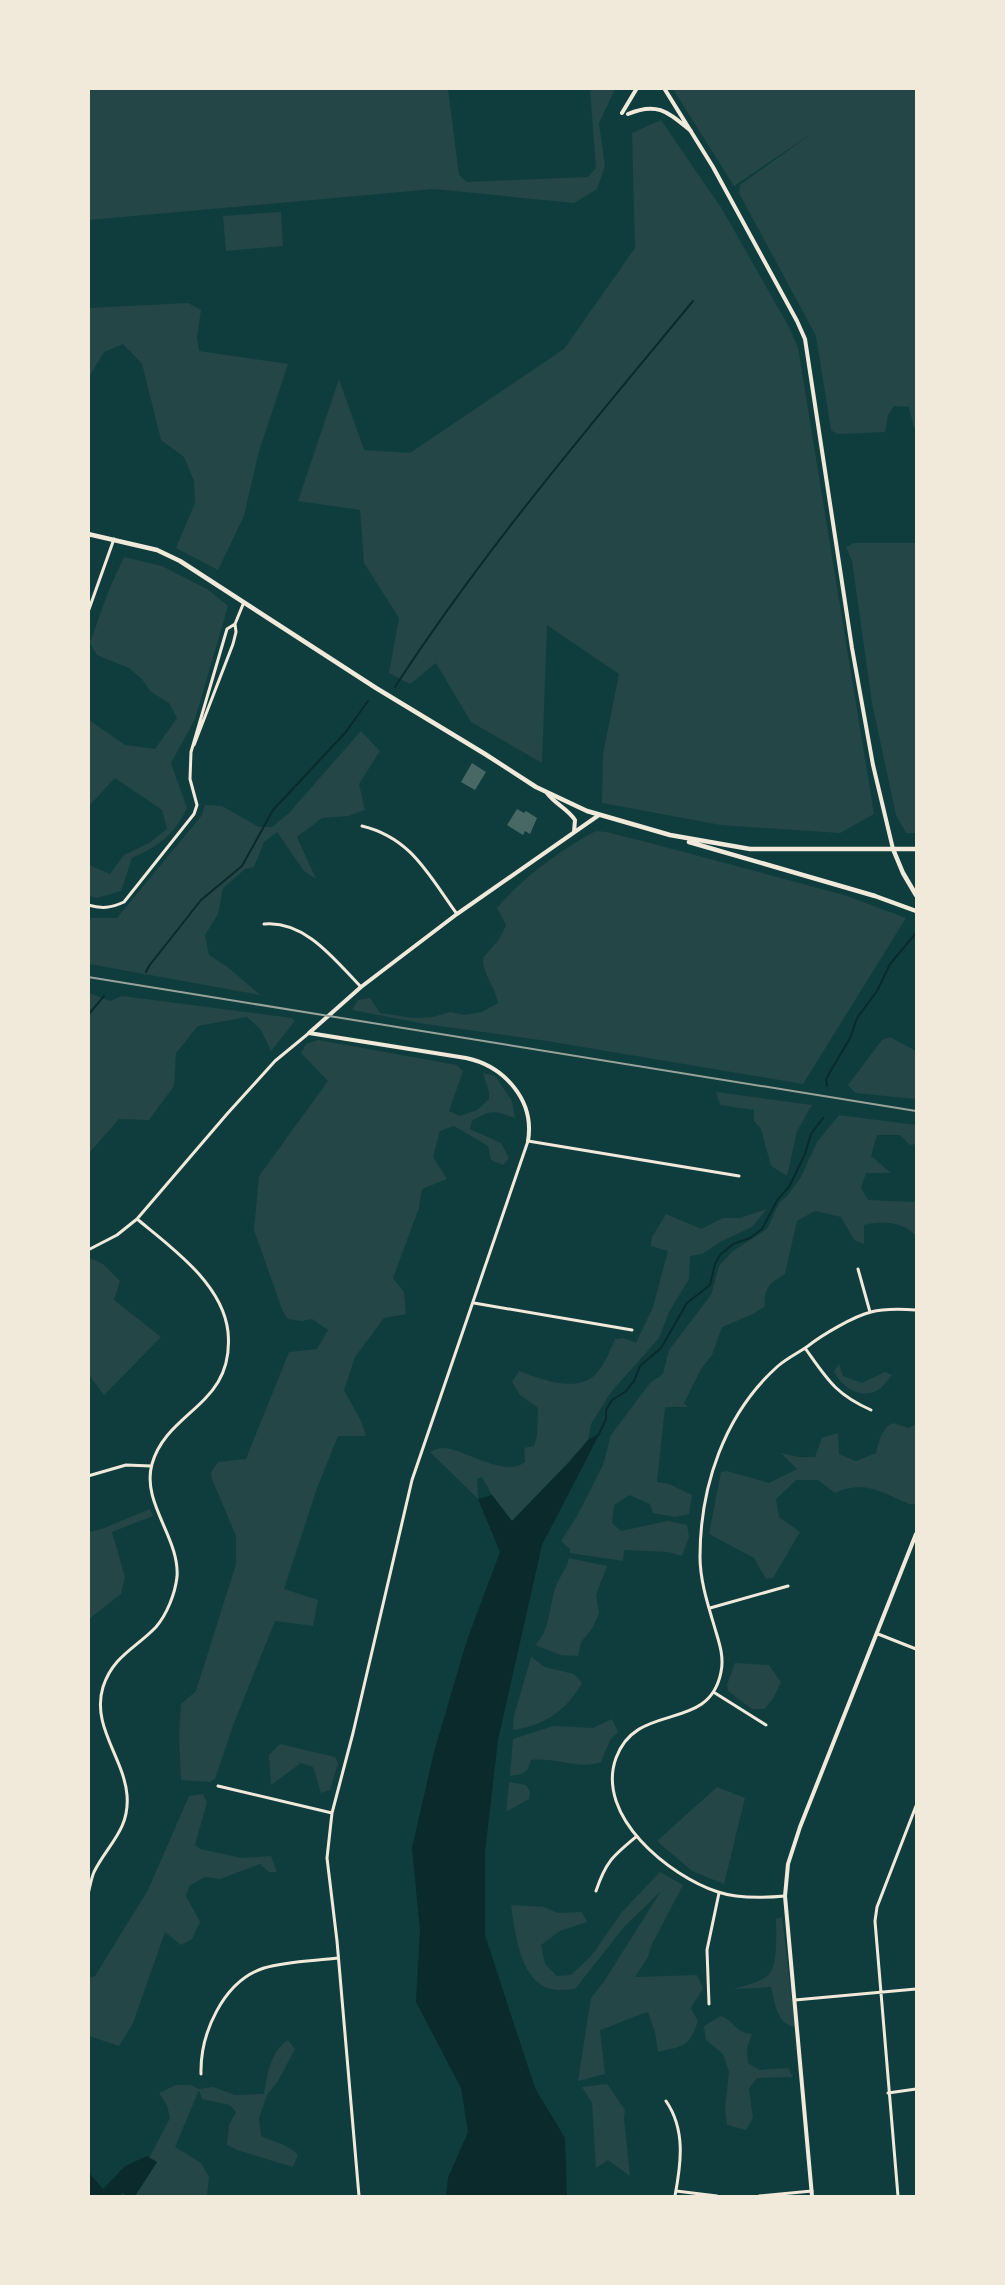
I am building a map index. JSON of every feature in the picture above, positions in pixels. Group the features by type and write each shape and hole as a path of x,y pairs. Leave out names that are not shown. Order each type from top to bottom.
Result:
{"main road":[{"path":"88,534 165,552 244,601 339,666 546,792 599,816 865,893 916,911"},
{"path":"670,836 759,850 916,849"},
{"path":"893,849 916,895"}],"street":[{"path":"622,113 637,88"},
{"path":"664,88 728,192 801,327 805,339 852,648 873,765 893,849"},
{"path":"628,114 643,109 658,108 673,116 694,134"},
{"path":"88,612 114,540"},
{"path":"191,752 233,644 235,624 244,601"},
{"path":"88,905 102,909 124,902 195,814 196,805 190,779 191,752 228,629 235,624"},
{"path":"546,792 555,804 566,810 575,820 573,832"},
{"path":"88,1250 117,1234 137,1219 275,1061 360,987 573,832 599,816"},
{"path":"362,826 379,830 410,850 457,915"},
{"path":"264,924 276,923 306,935 326,950 360,987"},
{"path":"309,1033 466,1058 489,1066 505,1077 521,1098 528,1118 528,1141 412,1480 332,1813 327,1858 359,2196"},
{"path":"528,1141 739,1176"},
{"path":"88,1894 93,1874 117,1838 127,1813 128,1796 125,1782 104,1727 100,1707 103,1688 108,1675 122,1655 156,1627 174,1595 177,1577 173,1547 153,1498 151,1466 166,1436 202,1404 214,1390 226,1363 228,1331 220,1306 191,1264 137,1219"},
{"path":"858,1269 870,1312"},
{"path":"474,1303 632,1330"},
{"path":"785,1896 751,1898 719,1893 673,1871 637,1836 614,1795 612,1779 617,1755 624,1744 643,1726 696,1709 715,1693 722,1670 722,1660 703,1585 700,1559 701,1531 708,1486 721,1446 748,1401 778,1366 819,1337 870,1312 896,1309 916,1310"},
{"path":"805,1348 829,1382 840,1393 871,1410"},
{"path":"88,1476 126,1465 151,1466"},
{"path":"759,2196 812,2194 785,1896 786,1874 797,1835 916,1534"},
{"path":"710,1608 788,1586"},
{"path":"878,1634 916,1649"},
{"path":"715,1693 766,1725"},
{"path":"218,1786 332,1813"},
{"path":"898,2196 876,1936 877,1906 916,1806"},
{"path":"596,1891 604,1869 611,1858 637,1836"},
{"path":"709,2004 707,1950 719,1893"},
{"path":"201,2074 201,2059 205,2043 219,2006 242,1981 261,1969 338,1958"},
{"path":"795,2000 916,1989"},
{"path":"888,2093 916,2089"},
{"path":"666,2101 674,2112 680,2134 680,2159 675,2196"},
{"path":"676,2191 717,2196"}],"shaded area":[{"path":"89,88 448,89 459,175 467,182 588,177 596,168 590,89 615,89 599,123 605,166 597,189 574,203 434,189 89,220"},
{"path":"673,89 916,89 916,427 914,428 909,407 894,406 888,415 885,432 837,434 831,430 816,336 739,193 740,185 815,131 734,186"},
{"path":"661,120 722,209 789,327 798,348 874,814 840,833 721,825 602,803 603,754 619,674 547,625 542,763 471,722 436,663 410,684 389,673 399,618 364,563 360,510 298,501 339,379 364,450 410,453 564,349 635,248 632,133"},
{"path":"281,212 283,246 226,251 223,216"},
{"path":"188,303 201,310 197,337 199,351 288,364 259,451 244,516 218,570 176,548 195,503 194,481 184,457 161,440 142,364 123,344 104,352 89,377 89,308"},
{"path":"854,543 916,543 916,833 906,833 896,815 872,703 852,561 846,547"},
{"path":"124,557 162,566 207,589 228,606 195,719 171,763 187,808 177,826 165,839 132,858 121,891 97,898 89,896 89,865 110,874 124,855 149,843 167,829 162,810 115,778 89,806 89,720 125,745 155,749 177,718 169,703 150,691 142,679 129,668 97,655 90,643 108,592"},
{"path":"361,731 380,751 359,784 365,810 348,816 322,818 297,837 316,879 304,871 277,832 264,842 254,867 245,869 223,888 218,914 205,935 209,955 229,968 260,995 89,964 89,918 117,918 202,815 205,805 222,806 259,827 272,827 289,813"},
{"path":"596,831 650,843 844,895 906,918 803,1084 547,1041 425,1024 352,1010 358,1000 370,998 380,1013 413,1018 433,1017 450,1012 464,1015 482,1012 498,1003 485,970 483,958 500,938 506,925 497,908 543,865"},
{"path":"89,993 110,1001 122,996 292,1018 295,1021 271,1051 261,1030 247,1017 198,1026 176,1053 174,1086 149,1120 119,1119 89,1153"},
{"path":"890,1037 916,1051 916,1099 855,1093 848,1085 882,1040"},
{"path":"318,1040 457,1065 463,1071 449,1111 460,1116 477,1110 489,1099 483,1073 495,1076 512,1101 515,1118 498,1113 484,1114 472,1121 470,1129 501,1143 509,1158 503,1165 491,1160 488,1146 454,1126 440,1131 433,1157 447,1179 422,1189 419,1208 393,1278 404,1292 406,1314 384,1318 355,1357 344,1390 361,1421 366,1436 338,1436 317,1488 284,1589 318,1600 313,1626 275,1621 234,1723 215,1779 210,1782 181,1780 179,1737 181,1704 196,1691 236,1564 236,1536 211,1472 218,1462 246,1459 289,1352 317,1349 328,1330 312,1319 302,1321 288,1319 283,1312 254,1230 259,1176 328,1081 301,1053 306,1044"},
{"path":"716,1092 812,1105 797,1131 787,1176 771,1166 761,1129 754,1121 754,1110 720,1105"},
{"path":"839,1115 916,1125 916,1144 910,1145 900,1135 877,1135 871,1156 891,1173 866,1173 861,1188 868,1200 916,1202 916,1236 911,1231 892,1223 870,1223 864,1225 864,1244 854,1240 841,1217 815,1211 797,1221 785,1274 775,1280 766,1290 765,1306 753,1314 722,1327 712,1355 701,1369 684,1403 688,1407 665,1407 657,1482 669,1484 692,1495 689,1514 675,1517 653,1513 650,1504 629,1495 614,1505 612,1523 621,1531 667,1521 687,1525 689,1537 682,1556 668,1552 624,1550 623,1561 570,1553 570,1549 561,1541 577,1516 603,1465 611,1435 650,1383 663,1374 669,1350 711,1295 719,1266 733,1251 767,1229 779,1203 801,1177 817,1142"},
{"path":"767,1209 752,1227 720,1242 702,1254 690,1256 689,1279 669,1312 659,1338 611,1392 591,1424 588,1440 512,1521 492,1495 482,1477 477,1479 478,1499 430,1452 444,1448 507,1467 525,1462 524,1448 534,1446 537,1436 538,1408 520,1395 512,1382 519,1371 558,1383 578,1383 595,1375 601,1368 615,1339 624,1338 636,1343 653,1307 668,1251 651,1246 652,1237 666,1214 701,1229 723,1218 740,1218"},
{"path":"92,1259 103,1264 120,1281 114,1300 161,1337 104,1395 89,1375 88,1260"},
{"path":"839,1364 843,1376 862,1383 885,1372 892,1375 878,1390 872,1393 858,1393 847,1387 837,1377 834,1371"},
{"path":"893,1423 908,1428 916,1424 916,1504 909,1504 873,1489 855,1488 835,1493 818,1480 796,1480 776,1499 779,1517 800,1532 773,1578 766,1579 754,1558 709,1534 721,1472 727,1471 769,1483 797,1469 781,1453 799,1457 815,1457 822,1438 838,1433 839,1454 856,1461 876,1453 883,1432"},
{"path":"600,1433 542,1545 498,1740 485,1852 485,1935 535,2088 565,2138 567,2196 446,2196 448,2178 468,2132 461,2088 416,2002 420,1931 412,1848 434,1752 467,1640 500,1552 478,1499 492,1495 512,1521 588,1440"},
{"path":"150,1509 153,1516 112,1532 125,1577 121,1594 89,1619 89,1532"},
{"path":"569,1558 607,1566 596,1595 599,1613 592,1629 581,1642 578,1656 561,1655 535,1645 544,1632 554,1592"},
{"path":"531,1657 545,1667 574,1674 582,1683 562,1709 554,1715 535,1724 513,1730 514,1716"},
{"path":"735,1663 769,1665 781,1682 773,1699 764,1709 752,1709 728,1691 727,1685"},
{"path":"612,1719 618,1732 610,1740 601,1762 585,1765 531,1760 528,1769 522,1774 510,1776 513,1739 553,1726 593,1728"},
{"path":"280,1744 335,1757 338,1763 330,1790 321,1793 313,1767 301,1763 271,1785 269,1755"},
{"path":"509,1782 526,1785 530,1792 529,1799 506,1812"},
{"path":"717,1787 745,1798 724,1884 692,1871 657,1841"},
{"path":"203,1794 207,1802 195,1845 200,1849 242,1858 271,1856 277,1872 269,1872 260,1864 220,1879 205,1877 189,1886 186,1896 200,1922 192,1939 181,1945 165,1932 133,2023 119,2046 89,2036 89,1978 95,1976 148,1890 189,1796"},
{"path":"660,1872 683,1885 651,1946 648,1957 635,1977 697,1975 703,1988 691,2009 698,2021 695,2030 684,2044 658,2052 655,2032 648,2012 600,2030 605,2074 578,2081 591,1998 605,1980 661,1891 624,1927 575,1989 552,1989 541,1985 533,1977 526,1967 517,1941 511,1905 544,1907 558,1913 582,1912 587,1922 560,1931 541,1945 545,1964 557,1976 571,1975 592,1955 622,1912"},
{"path":"782,1917 795,2027 784,2022 780,2017 771,1987 734,1989 762,1980 772,1970 776,1948 776,1919"},
{"path":"721,2016 738,2029 752,2034 747,2048 748,2063 760,2070 788,2068 793,2077 757,2078 749,2089 753,2118 746,2130 727,2125 725,2109 729,2072 723,2054 706,2040 704,2026"},
{"path":"288,2040 295,2049 278,2081 267,2095 259,2118 261,2136 285,2146 298,2155 293,2167 227,2145 229,2125 236,2112 230,2105 202,2099 199,2090 175,2147 201,2163 209,2177 207,2196 135,2196 157,2162 149,2158 170,2118 167,2105 159,2093 176,2085 190,2085 199,2089 213,2087 235,2095 264,2094 274,2057"},
{"path":"607,2084 625,2110 630,2176 608,2160 596,2168 592,2103 582,2087"},
{"path":"147,2156 157,2162 135,2196 127,2196 123,2193 118,2196 89,2196 89,2173 103,2189 125,2166"}],"building":[{"path":"472,763 486,772 475,790 461,782"},
{"path":"517,809 524,813 526,811 537,818 530,834 525,831 523,835 507,825"}],"waterway":[{"path":"395,687 429,636 501,538 576,442 693,301"},
{"path":"146,972 201,900 242,866 273,810 345,733 368,701"},
{"path":"827,1086 826,1079 850,1038 857,1018 877,991 890,964 916,933"},
{"path":"88,1015 104,996"},
{"path":"599,1434 606,1419 606,1410 612,1400 625,1392 634,1381 640,1366 661,1348 687,1303 710,1285 715,1264 720,1255 733,1244 750,1238 762,1229 778,1199 789,1187 805,1154 811,1134 823,1118"}],"railway":[{"path":"88,977 916,1111"}]}
